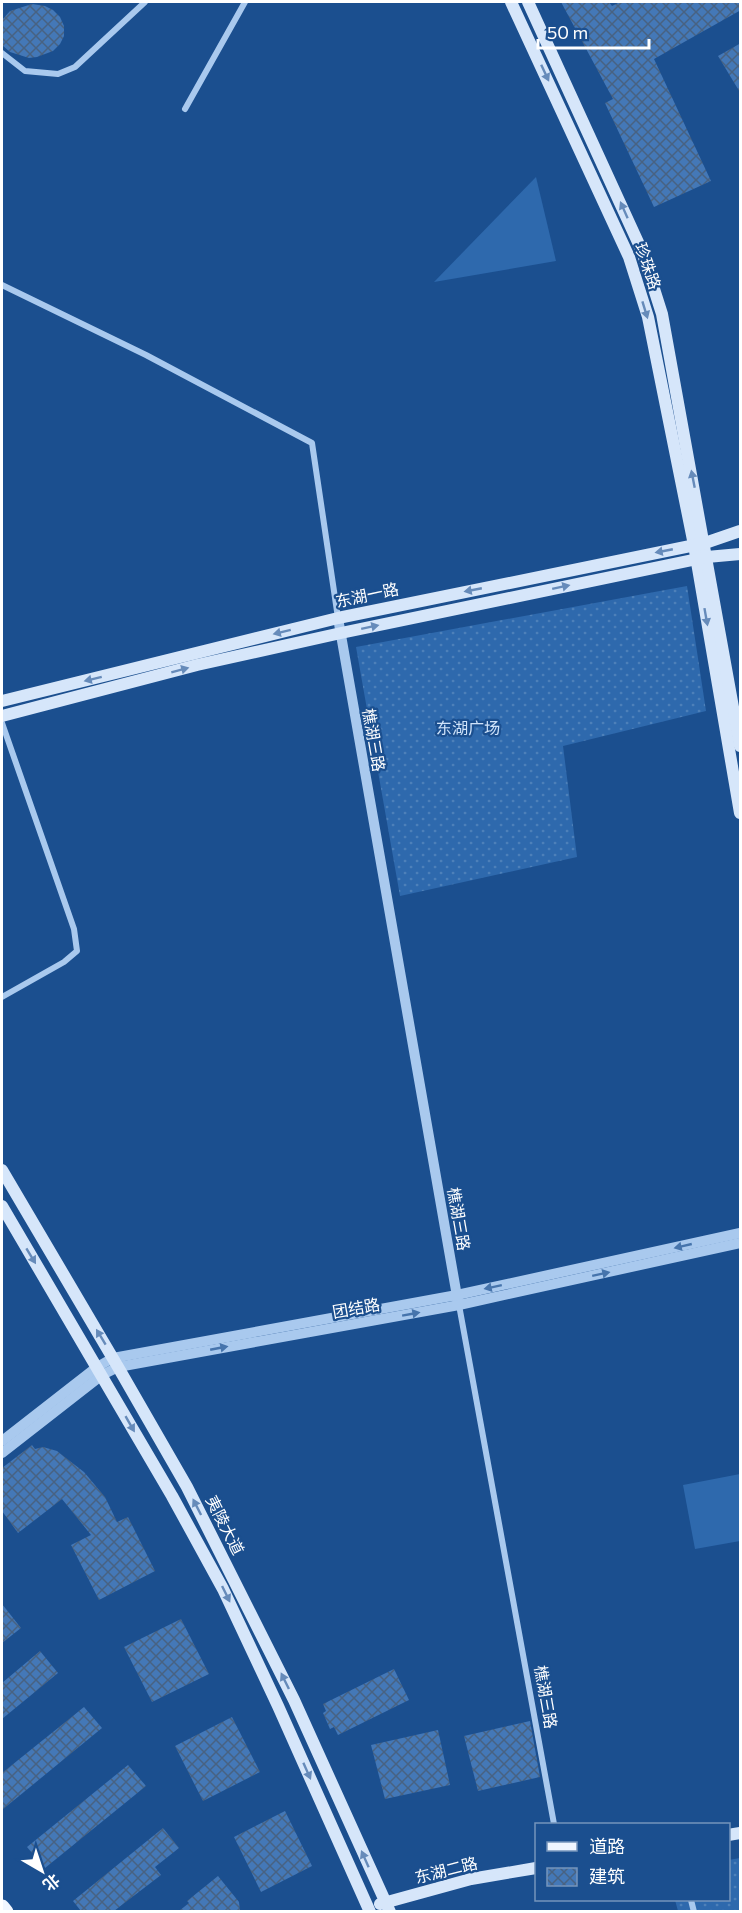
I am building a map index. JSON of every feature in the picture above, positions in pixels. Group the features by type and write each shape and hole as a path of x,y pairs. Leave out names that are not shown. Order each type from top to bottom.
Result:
{"main road":[{"name":"珍珠路","path":"511,2 628,257 648,317 702,558"},
{"name":"珍珠路","path":"528,2 642,252 662,314 699,544"},
{"name":"东湖一路","path":"2,701 338,618 699,544 741,531"},
{"path":"699,544 741,536"},
{"path":"2,716 197,666 340,633 702,558 741,553"},
{"path":"702,558 741,746"},
{"path":"702,558 741,813"},
{"name":"夷陵大道","path":"2,1170 187,1487 294,1700 387,1907"},
{"name":"夷陵大道","path":"2,1206 224,1589 279,1706 368,1911"},
{"name":"东湖二路","path":"368,1911 387,1907 471,1879 535,1868"},
{"path":"2,1906 6,1911"}],"street":[{"path":"2,53 25,71 58,74 75,67 145,2"},
{"path":"185,109 245,2"},
{"path":"2,285 147,355 312,443 338,618"},
{"name":"樵湖三路","path":"338,618 458,1300 554,1823"},
{"path":"2,723 67,907 74,929 77,951 64,962 2,997"},
{"name":"团结路","path":"458,1300 741,1233"},
{"name":"团结路","path":"2,1441 99,1371 116,1362 458,1300 741,1243"},
{"name":"团结路","path":"2,1453 99,1371"}],"green space":[{"path":"536,177 556,261 434,282"},
{"name":"东湖广场","path":"687,586 706,711 563,746 577,857 400,896 356,647"},
{"path":"740,1474 740,1541 695,1549 683,1485"},
{"path":"740,1858 740,1911 678,1911 675,1901 730,1901 730,1860"}],"building":[{"path":"561,2 609,2 612,6 620,2 741,2 741,10 654,59 711,181 654,207 605,103 613,99"},
{"path":"32,4 45,6 60,17 64,26 64,36 53,51 29,58 10,52 2,45 2,20 10,11"},
{"path":"741,43 741,94 718,56"},
{"path":"32,1445 35,1449 43,1447 57,1451 84,1472 105,1497 117,1522 128,1517 155,1571 99,1600 71,1545 91,1535 62,1499 18,1533 2,1511 2,1468"},
{"path":"2,1604 21,1628 2,1643"},
{"path":"181,1619 209,1674 152,1702 124,1647"},
{"path":"40,1651 58,1673 2,1719 2,1683"},
{"path":"394,1669 409,1700 338,1735 334,1727 330,1729 323,1713 326,1711 323,1704"},
{"path":"84,1707 102,1728 2,1810 2,1773"},
{"path":"232,1717 260,1772 203,1801 175,1746"},
{"path":"530,1721 540,1777 478,1791 464,1736"},
{"path":"438,1730 450,1785 385,1799 371,1745"},
{"path":"128,1765 146,1786 45,1868 27,1847"},
{"path":"285,1811 312,1866 261,1892 234,1837"},
{"path":"163,1828 179,1848 155,1867 161,1875 114,1911 81,1911 73,1901"},
{"path":"218,1876 239,1902 240,1911 179,1911 189,1903 187,1901"}]}
